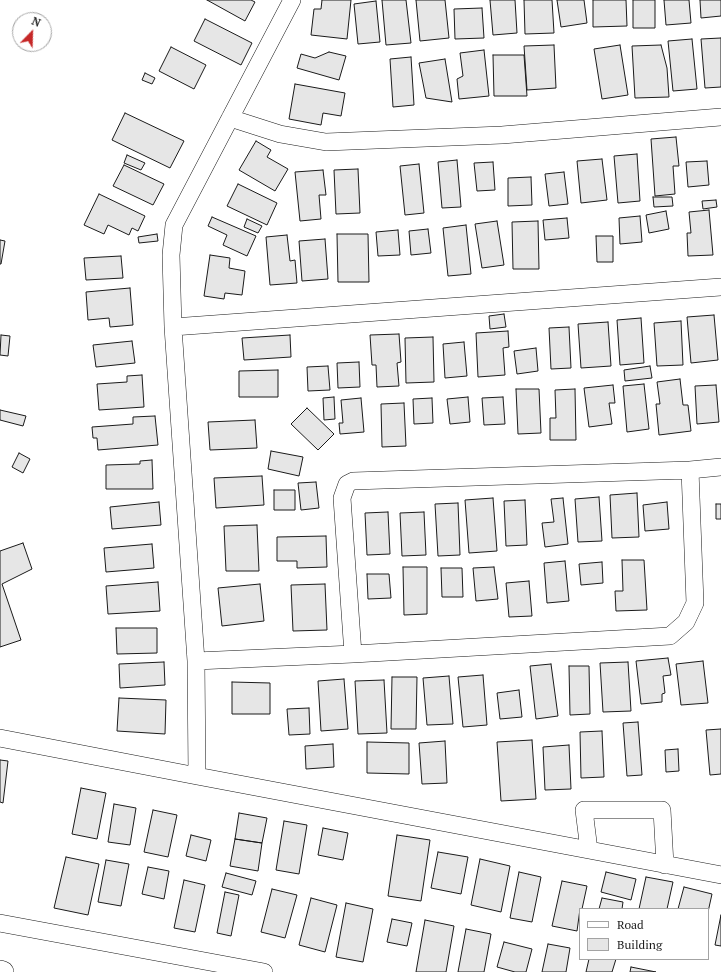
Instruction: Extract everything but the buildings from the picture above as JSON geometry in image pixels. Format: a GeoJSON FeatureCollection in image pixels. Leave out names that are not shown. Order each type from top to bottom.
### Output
{"type":"FeatureCollection","features":[{"type":"Feature","properties":{"kind":"street"},"geometry":{"type":"LineString","coordinates":[[197,776],[196,661],[173,327],[171,255],[174,225],[292,0]]}},
{"type":"Feature","properties":{"kind":"street"},"geometry":{"type":"LineString","coordinates":[[230,118],[280,134],[326,142],[502,136],[721,117]]}},
{"type":"Feature","properties":{"kind":"street"},"geometry":{"type":"LineString","coordinates":[[173,327],[721,286]]}},
{"type":"Feature","properties":{"kind":"street"},"geometry":{"type":"LineString","coordinates":[[353,654],[342,498],[347,484],[353,481],[690,470],[721,467]]}},
{"type":"Feature","properties":{"kind":"street"},"geometry":{"type":"LineString","coordinates":[[196,661],[353,654],[670,636],[686,622],[695,603],[690,470]]}},
{"type":"Feature","properties":{"kind":"street"},"geometry":{"type":"LineString","coordinates":[[0,738],[721,875]]}},
{"type":"Feature","properties":{"kind":"street"},"geometry":{"type":"LineString","coordinates":[[589,850],[584,810],[662,810],[666,864]]}},
{"type":"Feature","properties":{"kind":"street"},"geometry":{"type":"LineString","coordinates":[[0,923],[264,972]]}}]}
